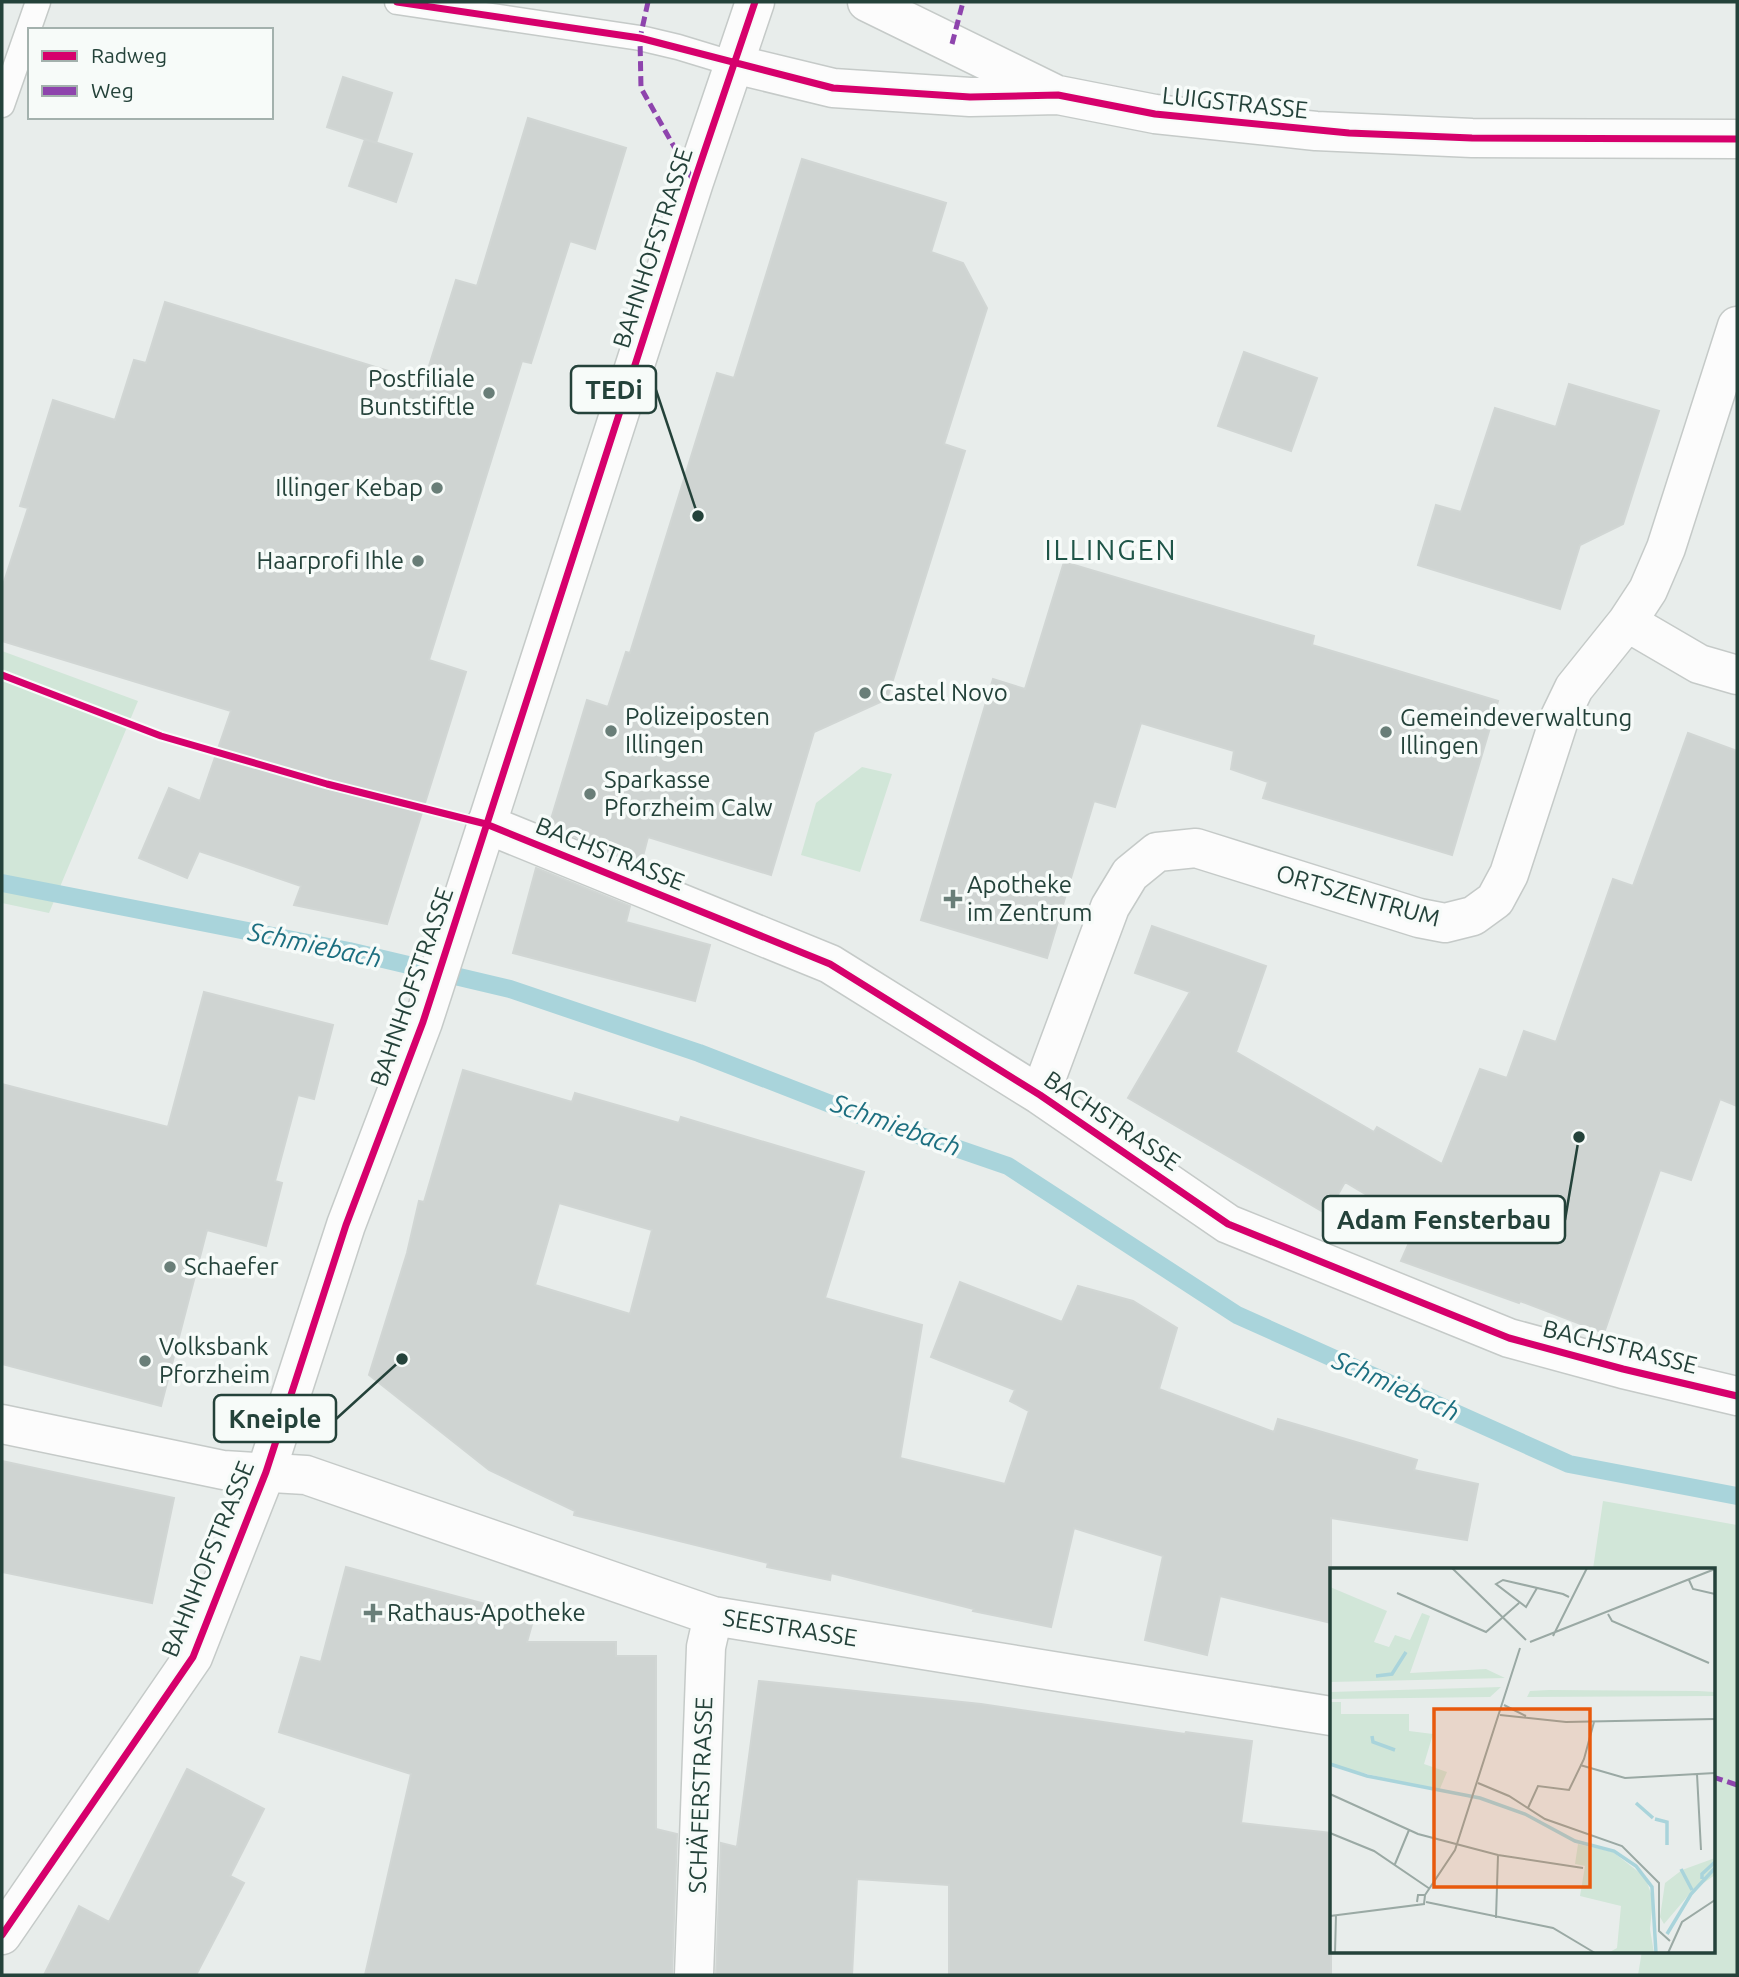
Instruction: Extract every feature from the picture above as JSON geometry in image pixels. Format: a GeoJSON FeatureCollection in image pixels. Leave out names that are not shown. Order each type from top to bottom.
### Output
{"type":"FeatureCollection","features":[{"type":"Feature","properties":{"kind":"street","name":"BAHNHOFSTRASSE"},"geometry":{"type":"LineString","coordinates":[[2,1935],[193,1657],[265,1472],[346,1225],[423,1022],[755,2]]}},
{"type":"Feature","properties":{"kind":"street","name":"LUIGSTRASSE"},"geometry":{"type":"LineString","coordinates":[[867,2],[1058,95]]}},
{"type":"Feature","properties":{"kind":"street","name":"LUIGSTRASSE"},"geometry":{"type":"LineString","coordinates":[[734,64],[833,88],[970,97],[1058,95],[1155,114],[1316,131],[1472,138],[1737,139]]}},
{"type":"Feature","properties":{"kind":"street","name":"ORTSZENTRUM"},"geometry":{"type":"LineString","coordinates":[[1041,1095],[1110,907],[1130,874],[1157,852],[1196,848],[1419,918],[1445,923],[1474,916],[1495,900],[1508,874],[1560,717],[1574,688],[1648,590],[1666,548],[1737,326]]}},
{"type":"Feature","properties":{"kind":"street"},"geometry":{"type":"LineString","coordinates":[[1626,622],[1699,664],[1737,675]]}},
{"type":"Feature","properties":{"kind":"street","name":"BACHSTRASSE"},"geometry":{"type":"LineString","coordinates":[[486,824],[830,964],[1041,1095],[1228,1224],[1508,1338],[1623,1369],[1737,1395]]}},
{"type":"Feature","properties":{"kind":"street","name":"SEESTRASSE"},"geometry":{"type":"LineString","coordinates":[[2,1424],[223,1470],[306,1475],[713,1616],[1330,1716]]}},
{"type":"Feature","properties":{"kind":"street","name":"SCHÄFERSTRASSE"},"geometry":{"type":"LineString","coordinates":[[694,1975],[706,1647],[713,1616]]}},
{"type":"Feature","properties":{"kind":"lane"},"geometry":{"type":"LineString","coordinates":[[29,28],[38,2]]}},
{"type":"Feature","properties":{"kind":"lane"},"geometry":{"type":"LineString","coordinates":[[397,2],[640,38],[734,64]]}},
{"type":"Feature","properties":{"kind":"lane"},"geometry":{"type":"LineString","coordinates":[[2,105],[28,31]]}},
{"type":"Feature","properties":{"kind":"green space"},"geometry":{"type":"Polygon","coordinates":[[[2,651],[138,701],[49,913],[2,903],[2,651]]]}},
{"type":"Feature","properties":{"kind":"green space"},"geometry":{"type":"Polygon","coordinates":[[[862,767],[892,774],[860,872],[801,855],[816,803],[862,767]]]}},
{"type":"Feature","properties":{"kind":"green space"},"geometry":{"type":"Polygon","coordinates":[[[1603,1501],[1737,1525],[1737,1975],[1638,1975],[1642,1952],[1714,1952],[1714,1568],[1593,1568],[1603,1501]]]}},
{"type":"Feature","properties":{"kind":"building"},"geometry":{"type":"Polygon","coordinates":[[[343,77],[392,93],[376,143],[327,127],[343,77]]]}},
{"type":"Feature","properties":{"kind":"building"},"geometry":{"type":"Polygon","coordinates":[[[528,118],[626,148],[595,249],[570,241],[531,363],[522,361],[429,660],[466,672],[387,924],[294,905],[301,886],[199,851],[187,878],[139,858],[169,788],[200,801],[231,711],[2,641],[2,588],[28,508],[20,506],[53,400],[115,420],[134,360],[146,363],[165,302],[424,382],[456,280],[477,286],[528,118]]]}},
{"type":"Feature","properties":{"kind":"building"},"geometry":{"type":"Polygon","coordinates":[[[365,139],[412,154],[396,202],[349,186],[365,139]]]}},
{"type":"Feature","properties":{"kind":"building"},"geometry":{"type":"Polygon","coordinates":[[[802,159],[946,203],[931,252],[963,263],[987,308],[944,444],[965,451],[887,699],[814,732],[771,875],[648,837],[641,864],[549,826],[587,700],[608,707],[626,652],[630,653],[717,373],[734,378],[802,159]]]}},
{"type":"Feature","properties":{"kind":"building"},"geometry":{"type":"Polygon","coordinates":[[[1244,352],[1317,378],[1291,451],[1218,426],[1244,352]]]}},
{"type":"Feature","properties":{"kind":"building"},"geometry":{"type":"Polygon","coordinates":[[[1569,384],[1659,411],[1623,524],[1580,545],[1560,609],[1418,565],[1436,505],[1461,512],[1495,408],[1556,427],[1569,384]]]}},
{"type":"Feature","properties":{"kind":"building"},"geometry":{"type":"Polygon","coordinates":[[[1064,562],[1314,636],[1312,645],[1498,701],[1452,855],[1263,798],[1268,782],[1231,769],[1234,751],[1141,723],[1115,807],[1094,801],[1047,958],[921,920],[993,679],[1025,689],[1064,562]]]}},
{"type":"Feature","properties":{"kind":"building"},"geometry":{"type":"Polygon","coordinates":[[[1688,733],[1737,751],[1737,1106],[1720,1099],[1691,1180],[1660,1170],[1604,1333],[1401,1261],[1417,1225],[1345,1182],[1327,1214],[1128,1098],[1190,992],[1135,973],[1152,926],[1266,966],[1236,1052],[1374,1132],[1377,1127],[1442,1164],[1480,1069],[1507,1078],[1524,1031],[1556,1042],[1613,879],[1633,886],[1688,733]]]}},
{"type":"Feature","properties":{"kind":"building"},"geometry":{"type":"Polygon","coordinates":[[[536,868],[630,906],[626,922],[710,945],[695,1001],[513,953],[536,868]]]}},
{"type":"Feature","properties":{"kind":"building"},"geometry":{"type":"Polygon","coordinates":[[[204,992],[333,1025],[314,1099],[298,1095],[275,1181],[282,1183],[266,1246],[207,1230],[161,1406],[2,1364],[2,1084],[168,1127],[204,992]]]}},
{"type":"Feature","properties":{"kind":"building"},"geometry":{"type":"Polygon","coordinates":[[[463,1070],[572,1102],[575,1093],[679,1123],[681,1117],[864,1172],[825,1298],[922,1325],[900,1458],[1005,1484],[1029,1411],[1010,1401],[1015,1390],[931,1357],[960,1282],[1062,1322],[1078,1286],[1133,1301],[1177,1328],[1159,1389],[1274,1432],[1278,1419],[1417,1460],[1414,1470],[1478,1484],[1467,1540],[1331,1518],[1330,1623],[1220,1596],[1207,1655],[1145,1640],[1163,1556],[1074,1528],[1051,1627],[973,1611],[974,1609],[831,1573],[830,1580],[767,1567],[768,1563],[574,1515],[575,1511],[489,1470],[369,1375],[407,1253],[419,1201],[424,1202],[463,1070]],[[559,1203],[535,1285],[630,1314],[652,1230],[559,1203]]]}},
{"type":"Feature","properties":{"kind":"building"},"geometry":{"type":"Polygon","coordinates":[[[2,1461],[174,1498],[152,1603],[2,1572],[2,1461]]]}},
{"type":"Feature","properties":{"kind":"building"},"geometry":{"type":"Polygon","coordinates":[[[346,1567],[534,1617],[527,1642],[616,1642],[616,1656],[656,1656],[656,1829],[677,1834],[672,1975],[365,1975],[411,1774],[279,1732],[301,1657],[321,1662],[346,1567]]]}},
{"type":"Feature","properties":{"kind":"building"},"geometry":{"type":"Polygon","coordinates":[[[759,1681],[981,1704],[1185,1734],[1252,1741],[1241,1823],[1330,1833],[1331,1975],[949,1975],[949,1885],[857,1879],[852,1975],[716,1975],[721,1843],[737,1847],[759,1681]]]}},
{"type":"Feature","properties":{"kind":"building"},"geometry":{"type":"Polygon","coordinates":[[[187,1769],[264,1809],[230,1876],[244,1883],[196,1975],[44,1975],[79,1906],[109,1922],[187,1769]]]}},
{"type":"Feature","properties":{"kind":"waterway","name":"Schmiebach"},"geometry":{"type":"LineString","coordinates":[[2,883],[349,951],[510,989],[699,1053],[851,1112],[1008,1166],[1237,1315],[1569,1464],[1737,1496]]}},
{"type":"Feature","properties":{"kind":"marked path"},"geometry":{"type":"LineString","coordinates":[[648,2],[640,38],[641,88],[694,182]]}},
{"type":"Feature","properties":{"kind":"marked path"},"geometry":{"type":"LineString","coordinates":[[952,44],[963,2]]}},
{"type":"Feature","properties":{"kind":"marked path"},"geometry":{"type":"LineString","coordinates":[[1714,1777],[1737,1785]]}},
{"type":"Feature","properties":{"kind":"cycle path"},"geometry":{"type":"LineString","coordinates":[[397,2],[640,38],[833,88],[970,97],[1058,95],[1155,114],[1349,133],[1472,138],[1737,139]]}},
{"type":"Feature","properties":{"kind":"cycle path"},"geometry":{"type":"LineString","coordinates":[[2,1935],[193,1657],[266,1472],[346,1225],[423,1022],[694,182],[755,2]]}},
{"type":"Feature","properties":{"kind":"cycle path"},"geometry":{"type":"LineString","coordinates":[[2,675],[161,736],[327,784],[486,824],[830,964],[1040,1095],[1228,1224],[1509,1338],[1737,1396]]}},
{"type":"Feature","properties":{"kind":"place","name":"Postfiliale Buntstiftle"},"geometry":{"type":"Point","coordinates":[489,393]}},
{"type":"Feature","properties":{"kind":"place","name":"Illinger Kebap"},"geometry":{"type":"Point","coordinates":[437,488]}},
{"type":"Feature","properties":{"kind":"place","name":"TEDi"},"geometry":{"type":"Point","coordinates":[698,516]}},
{"type":"Feature","properties":{"kind":"place","name":"Haarprofi Ihle"},"geometry":{"type":"Point","coordinates":[418,561]}},
{"type":"Feature","properties":{"kind":"place","name":"Castel Novo"},"geometry":{"type":"Point","coordinates":[865,693]}},
{"type":"Feature","properties":{"kind":"place","name":"Polizeiposten Illingen"},"geometry":{"type":"Point","coordinates":[611,731]}},
{"type":"Feature","properties":{"kind":"place","name":"Gemeindeverwaltung Illingen"},"geometry":{"type":"Point","coordinates":[1386,732]}},
{"type":"Feature","properties":{"kind":"place","name":"Sparkasse Pforzheim Calw"},"geometry":{"type":"Point","coordinates":[590,794]}},
{"type":"Feature","properties":{"kind":"place","name":"Apotheke im Zentrum"},"geometry":{"type":"Point","coordinates":[953,899]}},
{"type":"Feature","properties":{"kind":"place","name":"Adam Fensterbau"},"geometry":{"type":"Point","coordinates":[1579,1137]}},
{"type":"Feature","properties":{"kind":"place","name":"Schaefer"},"geometry":{"type":"Point","coordinates":[170,1267]}},
{"type":"Feature","properties":{"kind":"place","name":"Kneiple"},"geometry":{"type":"Point","coordinates":[402,1359]}},
{"type":"Feature","properties":{"kind":"place","name":"Volksbank Pforzheim"},"geometry":{"type":"Point","coordinates":[145,1361]}},
{"type":"Feature","properties":{"kind":"place","name":"Rathaus-Apotheke"},"geometry":{"type":"Point","coordinates":[373,1613]}},
{"type":"Feature","properties":{"kind":"district","name":"ILLINGEN"},"geometry":{"type":"Point","coordinates":[1111,550]}}]}
